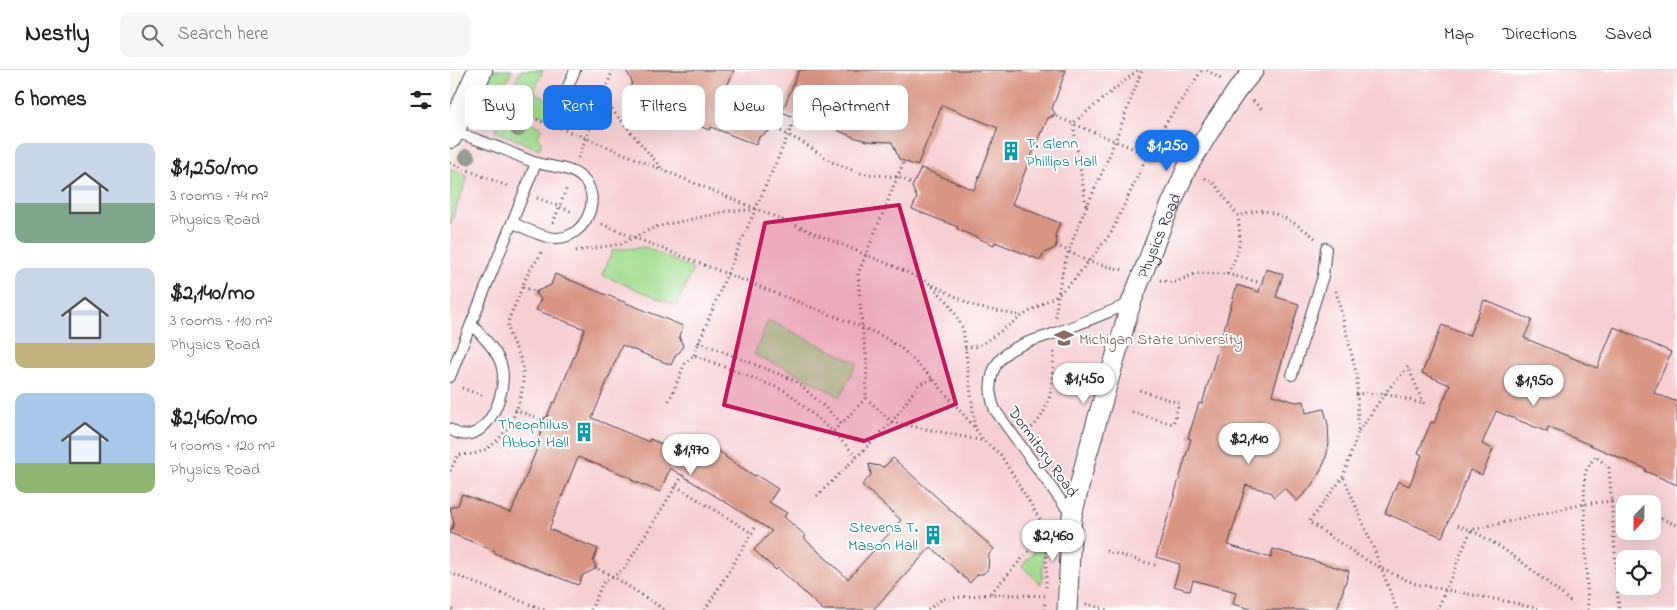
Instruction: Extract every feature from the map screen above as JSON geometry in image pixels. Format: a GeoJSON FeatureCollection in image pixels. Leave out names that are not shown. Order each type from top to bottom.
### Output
{"type":"FeatureCollection","features":[{"type":"Feature","properties":{"kind":"street"},"geometry":{"type":"LineString","coordinates":[[472,85],[480,70]]}},
{"type":"Feature","properties":{"kind":"street","name":"Physics Road"},"geometry":{"type":"LineString","coordinates":[[1067,605],[1072,516],[1087,455],[1131,303],[1187,168],[1238,89],[1254,70]]}},
{"type":"Feature","properties":{"kind":"street"},"geometry":{"type":"LineString","coordinates":[[451,132],[465,101]]}},
{"type":"Feature","properties":{"kind":"lane"},"geometry":{"type":"LineString","coordinates":[[569,85],[575,70]]}},
{"type":"Feature","properties":{"kind":"lane"},"geometry":{"type":"LineString","coordinates":[[451,132],[536,163],[572,172],[586,181],[590,188],[591,208],[582,226],[575,232],[557,238],[548,237],[512,223]]}},
{"type":"Feature","properties":{"kind":"lane"},"geometry":{"type":"LineString","coordinates":[[450,377],[536,163]]}},
{"type":"Feature","properties":{"kind":"lane"},"geometry":{"type":"LineString","coordinates":[[1292,375],[1323,276],[1326,248]]}},
{"type":"Feature","properties":{"kind":"lane"},"geometry":{"type":"LineString","coordinates":[[1055,334],[1131,303]]}},
{"type":"Feature","properties":{"kind":"lane"},"geometry":{"type":"LineString","coordinates":[[450,430],[460,435],[466,435],[479,429],[492,416],[503,391],[502,367],[499,358],[471,324]]}},
{"type":"Feature","properties":{"kind":"lane","name":"Dormitory Road"},"geometry":{"type":"LineString","coordinates":[[1055,334],[1018,346],[1007,352],[998,361],[989,387],[995,410],[1072,516]]}},
{"type":"Feature","properties":{"kind":"path"},"geometry":{"type":"LineString","coordinates":[[607,85],[613,70]]}},
{"type":"Feature","properties":{"kind":"path"},"geometry":{"type":"LineString","coordinates":[[1087,207],[1073,123],[1138,70]]}},
{"type":"Feature","properties":{"kind":"path"},"geometry":{"type":"LineString","coordinates":[[1000,454],[1036,425],[1045,411],[1053,385],[1057,295],[1068,250],[1116,140],[1142,70]]}},
{"type":"Feature","properties":{"kind":"path"},"geometry":{"type":"LineString","coordinates":[[965,348],[981,345],[1022,316],[1057,295],[1073,281],[1111,233],[1154,141],[1202,70]]}},
{"type":"Feature","properties":{"kind":"path"},"geometry":{"type":"LineString","coordinates":[[612,110],[663,170]]}},
{"type":"Feature","properties":{"kind":"path"},"geometry":{"type":"LineString","coordinates":[[533,118],[586,138],[898,268],[976,307],[1022,316]]}},
{"type":"Feature","properties":{"kind":"path"},"geometry":{"type":"LineString","coordinates":[[669,401],[685,363],[694,355],[700,342],[727,274],[793,125]]}},
{"type":"Feature","properties":{"kind":"path"},"geometry":{"type":"LineString","coordinates":[[450,471],[458,455],[477,453],[490,445],[502,434],[517,410],[522,394],[522,365],[518,351],[511,339],[508,323],[531,269],[548,237],[589,130]]}},
{"type":"Feature","properties":{"kind":"path"},"geometry":{"type":"LineString","coordinates":[[777,130],[802,142],[832,162],[859,173],[898,176],[913,184]]}},
{"type":"Feature","properties":{"kind":"path"},"geometry":{"type":"LineString","coordinates":[[833,432],[866,398],[868,362],[862,327],[858,274],[904,161]]}},
{"type":"Feature","properties":{"kind":"path"},"geometry":{"type":"LineString","coordinates":[[450,163],[880,334],[901,348],[933,379],[976,428],[984,441],[1000,454],[1047,531],[1044,610]]}},
{"type":"Feature","properties":{"kind":"path"},"geometry":{"type":"LineString","coordinates":[[576,251],[621,244],[655,227],[730,211],[756,210]]}},
{"type":"Feature","properties":{"kind":"path"},"geometry":{"type":"LineString","coordinates":[[1227,274],[1237,259],[1240,238],[1238,216]]}},
{"type":"Feature","properties":{"kind":"path"},"geometry":{"type":"LineString","coordinates":[[1056,245],[1089,262],[1173,283],[1197,273],[1227,274],[1258,282]]}},
{"type":"Feature","properties":{"kind":"path"},"geometry":{"type":"LineString","coordinates":[[539,257],[548,255]]}},
{"type":"Feature","properties":{"kind":"path"},"geometry":{"type":"LineString","coordinates":[[930,284],[950,304],[963,330],[976,428]]}},
{"type":"Feature","properties":{"kind":"path"},"geometry":{"type":"LineString","coordinates":[[523,287],[540,293]]}},
{"type":"Feature","properties":{"kind":"path"},"geometry":{"type":"LineString","coordinates":[[700,342],[796,381],[842,423]]}},
{"type":"Feature","properties":{"kind":"path"},"geometry":{"type":"LineString","coordinates":[[694,355],[786,391],[857,456]]}},
{"type":"Feature","properties":{"kind":"path"},"geometry":{"type":"LineString","coordinates":[[1356,394],[1385,393],[1424,404],[1408,367],[1385,393],[1358,434]]}},
{"type":"Feature","properties":{"kind":"path"},"geometry":{"type":"LineString","coordinates":[[817,496],[892,422],[919,384],[933,379]]}},
{"type":"Feature","properties":{"kind":"path"},"geometry":{"type":"LineString","coordinates":[[1132,412],[1173,424],[1179,403],[1139,390]]}},
{"type":"Feature","properties":{"kind":"path"},"geometry":{"type":"LineString","coordinates":[[866,398],[892,422],[984,441]]}},
{"type":"Feature","properties":{"kind":"path"},"geometry":{"type":"LineString","coordinates":[[517,410],[544,420]]}},
{"type":"Feature","properties":{"kind":"path"},"geometry":{"type":"LineString","coordinates":[[1588,610],[1584,504],[1585,472],[1594,456],[1609,467],[1619,610]]}},
{"type":"Feature","properties":{"kind":"path"},"geometry":{"type":"LineString","coordinates":[[591,610],[602,584],[624,569],[683,475]]}},
{"type":"Feature","properties":{"kind":"path"},"geometry":{"type":"LineString","coordinates":[[1343,477],[1397,610]]}},
{"type":"Feature","properties":{"kind":"path"},"geometry":{"type":"LineString","coordinates":[[676,486],[752,533]]}},
{"type":"Feature","properties":{"kind":"path"},"geometry":{"type":"LineString","coordinates":[[1471,530],[1584,504],[1611,501],[1616,502]]}},
{"type":"Feature","properties":{"kind":"path"},"geometry":{"type":"LineString","coordinates":[[1661,519],[1677,525]]}},
{"type":"Feature","properties":{"kind":"path"},"geometry":{"type":"LineString","coordinates":[[705,610],[757,525]]}},
{"type":"Feature","properties":{"kind":"path"},"geometry":{"type":"LineString","coordinates":[[1458,525],[1471,530],[1528,567],[1572,602]]}},
{"type":"Feature","properties":{"kind":"path"},"geometry":{"type":"LineString","coordinates":[[1437,610],[1471,530]]}},
{"type":"Feature","properties":{"kind":"path"},"geometry":{"type":"LineString","coordinates":[[990,594],[1047,531]]}},
{"type":"Feature","properties":{"kind":"path"},"geometry":{"type":"LineString","coordinates":[[1106,550],[1155,565]]}},
{"type":"Feature","properties":{"kind":"path"},"geometry":{"type":"LineString","coordinates":[[594,567],[614,577],[665,610]]}},
{"type":"Feature","properties":{"kind":"path"},"geometry":{"type":"LineString","coordinates":[[450,573],[544,610]]}},
{"type":"Feature","properties":{"kind":"path"},"geometry":{"type":"LineString","coordinates":[[928,610],[942,599],[990,594],[1046,596],[1067,605],[1108,610]]}},
{"type":"Feature","properties":{"kind":"path"},"geometry":{"type":"LineString","coordinates":[[1515,603],[1538,609]]}},
{"type":"Feature","properties":{"kind":"path"},"geometry":{"type":"LineString","coordinates":[[450,604],[452,610]]}},
{"type":"Feature","properties":{"kind":"highlighted area"},"geometry":{"type":"Polygon","coordinates":[[[899,205],[956,404],[864,441],[724,405],[765,223],[899,205]]]}},
{"type":"Feature","properties":{"kind":"shaded area","name":"Michigan State University"},"geometry":{"type":"Polygon","coordinates":[[[494,70],[1677,70],[1677,610],[450,610],[450,172],[467,130],[533,130],[533,85],[487,85],[494,70]]]}},
{"type":"Feature","properties":{"kind":"green space"},"geometry":{"type":"Polygon","coordinates":[[[493,70],[512,70],[505,85],[485,85],[493,70]]]}},
{"type":"Feature","properties":{"kind":"green space"},"geometry":{"type":"Polygon","coordinates":[[[521,70],[543,70],[534,92],[543,96],[543,117],[533,113],[533,85],[514,85],[521,70]]]}},
{"type":"Feature","properties":{"kind":"green space"},"geometry":{"type":"Polygon","coordinates":[[[533,124],[542,128],[538,137],[542,141],[539,149],[495,131],[533,130],[533,124]]]}},
{"type":"Feature","properties":{"kind":"green space"},"geometry":{"type":"Polygon","coordinates":[[[450,168],[465,174],[467,178],[450,225],[450,168]]]}},
{"type":"Feature","properties":{"kind":"green space"},"geometry":{"type":"Polygon","coordinates":[[[645,247],[693,269],[677,306],[602,275],[613,250],[645,247]]]}},
{"type":"Feature","properties":{"kind":"green space"},"geometry":{"type":"Polygon","coordinates":[[[768,320],[857,363],[840,397],[799,374],[754,355],[768,320]]]}},
{"type":"Feature","properties":{"kind":"green space"},"geometry":{"type":"Polygon","coordinates":[[[1042,543],[1044,544],[1042,582],[1040,584],[1022,566],[1042,543]]]}},
{"type":"Feature","properties":{"kind":"building"},"geometry":{"type":"Polygon","coordinates":[[[626,70],[734,70],[728,85],[715,85],[715,129],[711,127],[709,130],[705,128],[705,85],[631,85],[632,82],[626,70]]]}},
{"type":"Feature","properties":{"kind":"building","name":"T. Glenn Phillips Hall"},"geometry":{"type":"Polygon","coordinates":[[[799,70],[1066,70],[1052,109],[1056,115],[1048,118],[1041,132],[1012,204],[1060,223],[1055,235],[1057,241],[1055,248],[1043,254],[1040,260],[995,242],[994,245],[957,229],[958,227],[912,209],[917,198],[912,187],[921,168],[974,190],[998,128],[942,105],[917,166],[899,159],[892,142],[867,141],[837,130],[908,130],[908,85],[793,85],[793,117],[783,112],[783,110],[799,70]]]}},
{"type":"Feature","properties":{"kind":"building"},"geometry":{"type":"Polygon","coordinates":[[[718,130],[771,130],[759,137],[756,145],[718,130]]]}},
{"type":"Feature","properties":{"kind":"building"},"geometry":{"type":"Polygon","coordinates":[[[1266,269],[1283,274],[1276,297],[1299,304],[1272,395],[1296,402],[1304,401],[1306,413],[1324,409],[1328,425],[1329,444],[1325,461],[1318,476],[1297,501],[1284,488],[1274,497],[1270,492],[1246,485],[1228,545],[1271,558],[1273,549],[1349,571],[1337,610],[1255,610],[1233,604],[1236,592],[1193,580],[1190,591],[1174,586],[1180,564],[1156,557],[1191,439],[1188,438],[1199,403],[1202,404],[1237,285],[1259,292],[1266,269]]]}},
{"type":"Feature","properties":{"kind":"building"},"geometry":{"type":"Polygon","coordinates":[[[555,274],[683,326],[679,336],[683,346],[680,352],[676,354],[671,365],[622,345],[592,418],[649,442],[650,439],[677,451],[679,446],[697,457],[706,443],[725,457],[778,489],[769,502],[787,513],[784,517],[806,536],[804,538],[848,579],[901,520],[862,485],[871,475],[869,464],[884,467],[893,458],[994,549],[989,554],[988,569],[983,574],[978,574],[970,583],[931,547],[873,610],[823,610],[778,568],[776,570],[754,550],[772,531],[670,468],[660,492],[631,480],[632,478],[578,457],[549,529],[598,549],[593,561],[597,568],[583,575],[578,585],[494,553],[495,551],[450,533],[454,523],[450,508],[458,505],[462,494],[511,513],[540,441],[538,440],[544,425],[542,419],[547,417],[553,402],[555,403],[585,329],[536,310],[541,299],[535,292],[551,285],[555,274]]]}},
{"type":"Feature","properties":{"kind":"building"},"geometry":{"type":"Polygon","coordinates":[[[1484,300],[1532,320],[1524,338],[1597,368],[1614,327],[1671,352],[1654,393],[1677,402],[1677,485],[1645,471],[1646,469],[1548,427],[1547,432],[1496,411],[1482,444],[1493,449],[1482,475],[1470,470],[1442,537],[1385,513],[1398,481],[1409,486],[1422,455],[1418,453],[1431,422],[1434,423],[1450,385],[1422,373],[1442,325],[1469,336],[1484,300]]]}},
{"type":"Feature","properties":{"kind":"place","name":"T. Glenn Phillips Hall"},"geometry":{"type":"Point","coordinates":[1011,151]}},
{"type":"Feature","properties":{"kind":"place","name":"Michigan State University"},"geometry":{"type":"Point","coordinates":[1064,338]}},
{"type":"Feature","properties":{"kind":"place","name":"Theophilus Abbot Hall"},"geometry":{"type":"Point","coordinates":[584,432]}},
{"type":"Feature","properties":{"kind":"place","name":"Stevens T. Mason Hall"},"geometry":{"type":"Point","coordinates":[933,535]}}]}
